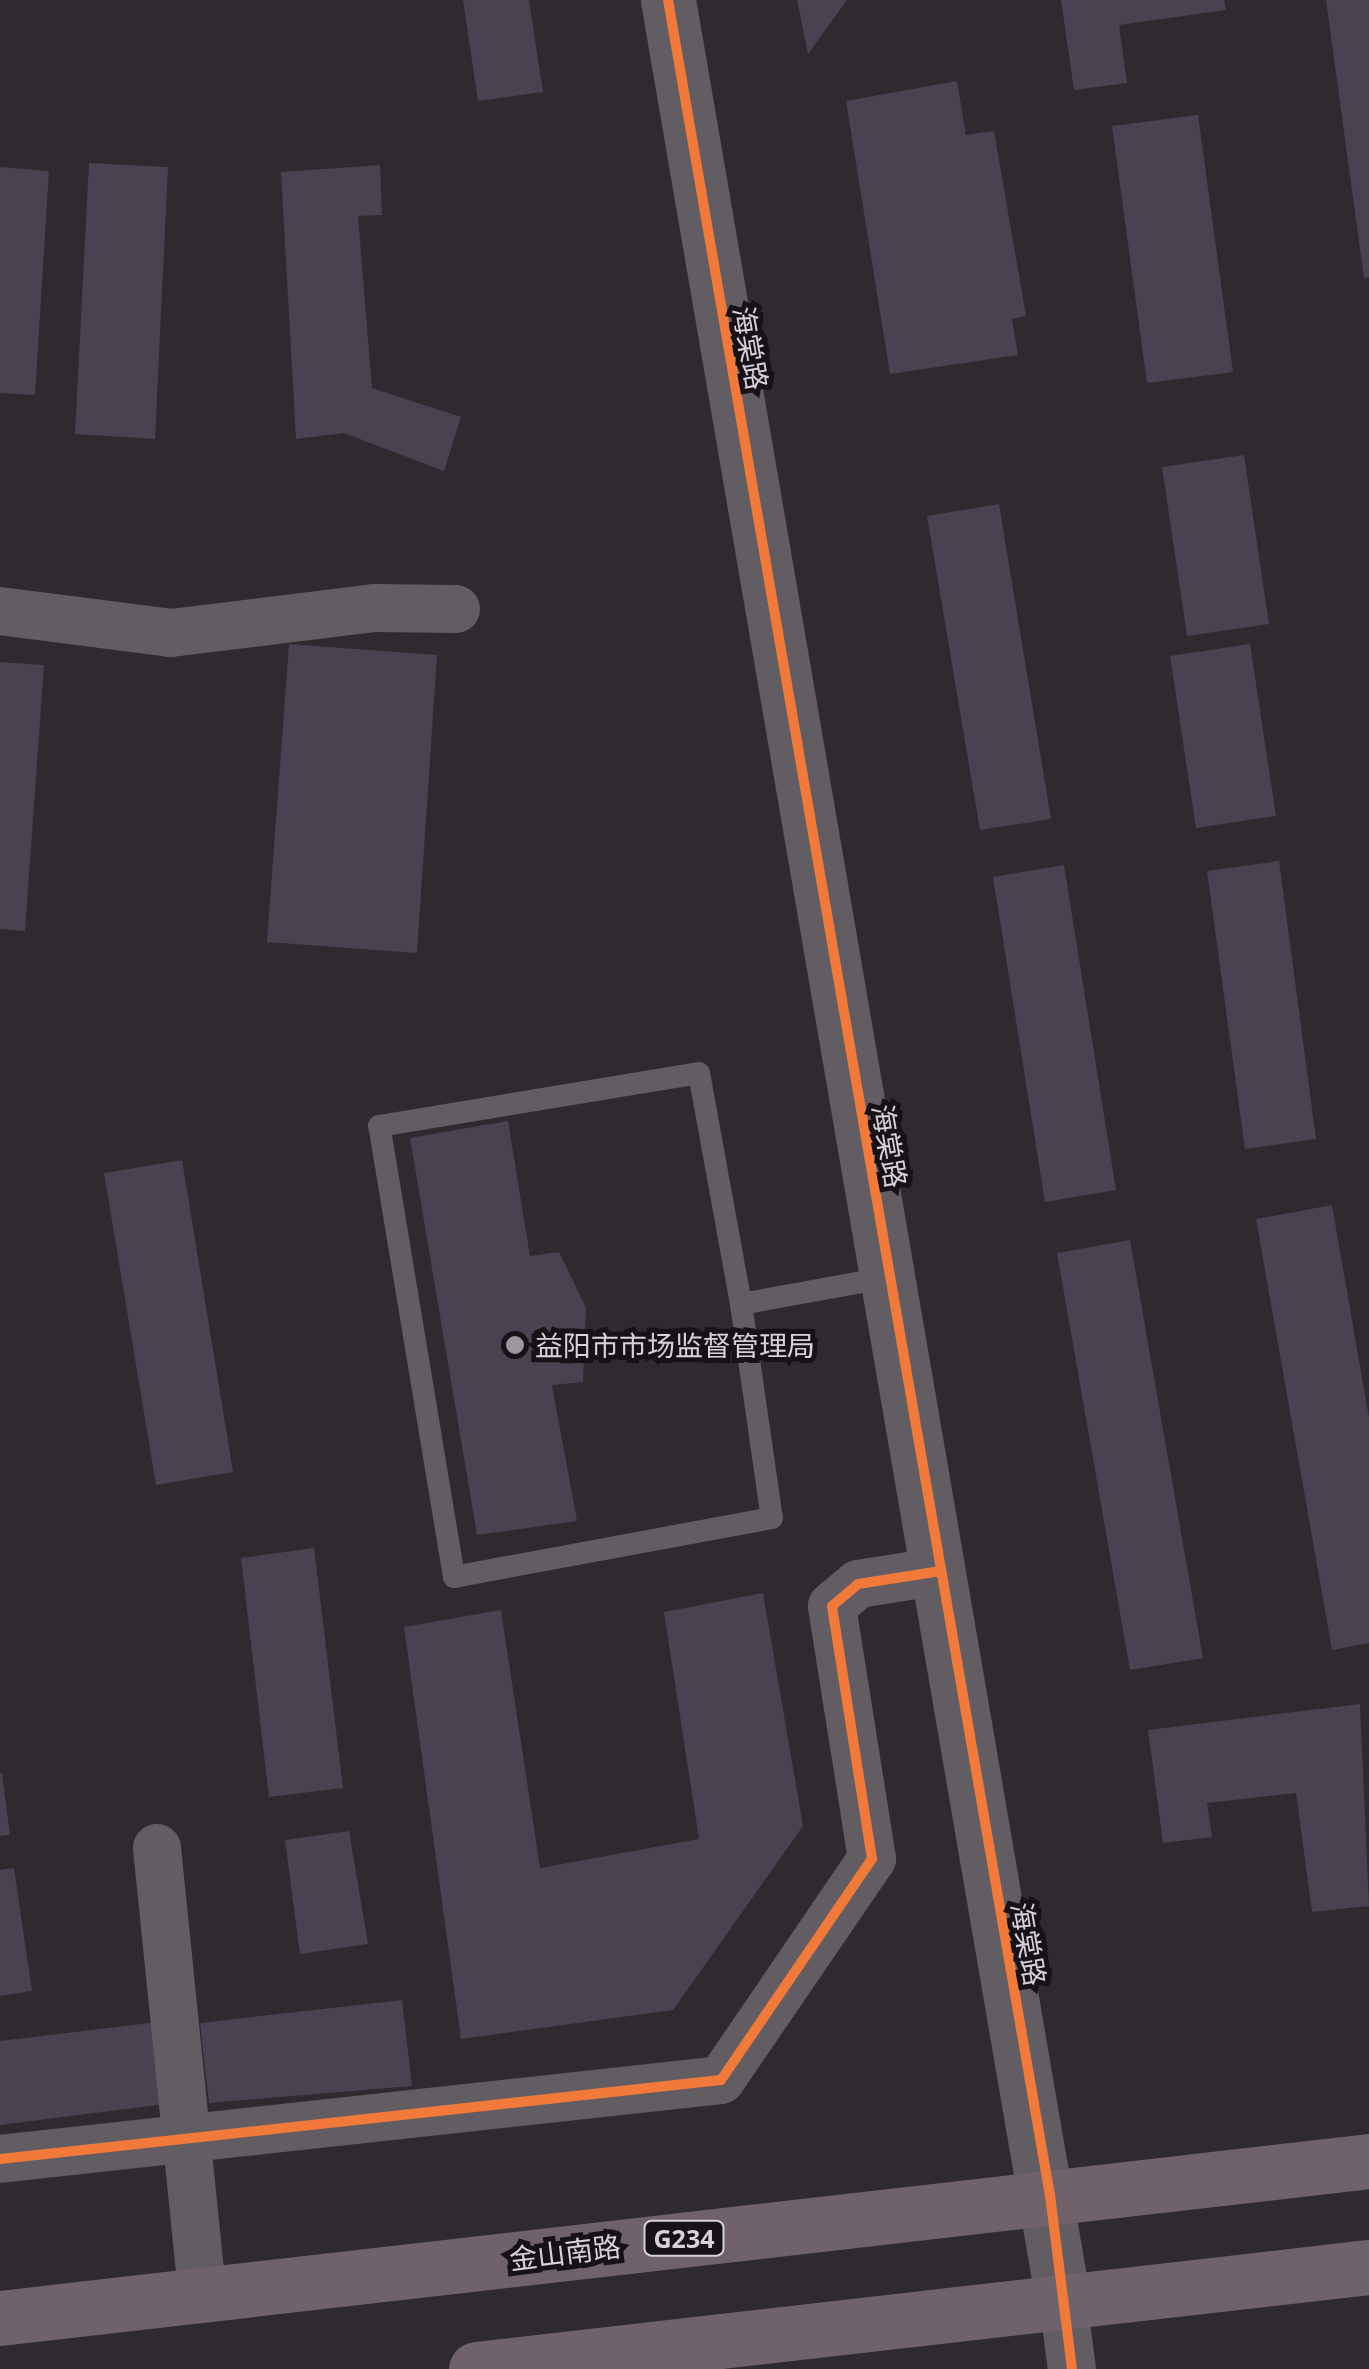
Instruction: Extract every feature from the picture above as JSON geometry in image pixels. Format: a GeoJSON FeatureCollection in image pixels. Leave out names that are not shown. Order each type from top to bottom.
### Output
{"type":"FeatureCollection","features":[{"type":"Feature","properties":{"kind":"highway","name":"金山南路"},"geometry":{"type":"LineString","coordinates":[[0,2318],[1369,2161]]}},
{"type":"Feature","properties":{"kind":"highway"},"geometry":{"type":"LineString","coordinates":[[476,2369],[1369,2268]]}},
{"type":"Feature","properties":{"kind":"street","name":"海棠路"},"geometry":{"type":"LineString","coordinates":[[668,0],[1050,2195],[1064,2300]]}},
{"type":"Feature","properties":{"kind":"street"},"geometry":{"type":"LineString","coordinates":[[0,612],[170,633],[374,608],[456,610]]}},
{"type":"Feature","properties":{"kind":"street"},"geometry":{"type":"LineString","coordinates":[[0,2159],[186,2135],[720,2080],[872,1860],[832,1606],[858,1584],[941,1572]]}},
{"type":"Feature","properties":{"kind":"street"},"geometry":{"type":"LineString","coordinates":[[157,1848],[202,2294]]}},
{"type":"Feature","properties":{"kind":"street"},"geometry":{"type":"LineString","coordinates":[[1064,2300],[1072,2369]]}},
{"type":"Feature","properties":{"kind":"lane"},"geometry":{"type":"LineString","coordinates":[[699,1073],[741,1304],[772,1518],[454,1578],[379,1126],[699,1073]]}},
{"type":"Feature","properties":{"kind":"lane"},"geometry":{"type":"LineString","coordinates":[[741,1304],[890,1277]]}},
{"type":"Feature","properties":{"kind":"building"},"geometry":{"type":"Polygon","coordinates":[[[463,0],[529,0],[543,92],[478,101],[463,0]]]}},
{"type":"Feature","properties":{"kind":"building"},"geometry":{"type":"Polygon","coordinates":[[[797,0],[847,0],[808,54],[797,0]]]}},
{"type":"Feature","properties":{"kind":"building"},"geometry":{"type":"Polygon","coordinates":[[[1061,0],[1224,0],[1226,10],[1119,25],[1127,83],[1074,90],[1061,0]]]}},
{"type":"Feature","properties":{"kind":"building"},"geometry":{"type":"Polygon","coordinates":[[[1326,0],[1369,0],[1369,277],[1364,278],[1326,0]]]}},
{"type":"Feature","properties":{"kind":"building"},"geometry":{"type":"Polygon","coordinates":[[[957,81],[966,135],[994,131],[1026,316],[1012,319],[1018,355],[890,374],[846,101],[957,81]]]}},
{"type":"Feature","properties":{"kind":"building"},"geometry":{"type":"Polygon","coordinates":[[[1198,115],[1233,372],[1147,383],[1112,126],[1198,115]]]}},
{"type":"Feature","properties":{"kind":"building"},"geometry":{"type":"Polygon","coordinates":[[[89,163],[168,167],[155,439],[75,434],[89,163]]]}},
{"type":"Feature","properties":{"kind":"building"},"geometry":{"type":"Polygon","coordinates":[[[380,165],[382,215],[358,216],[372,388],[461,417],[444,471],[344,433],[296,439],[281,172],[380,165]]]}},
{"type":"Feature","properties":{"kind":"building"},"geometry":{"type":"Polygon","coordinates":[[[0,167],[49,171],[35,395],[0,393],[0,167]]]}},
{"type":"Feature","properties":{"kind":"building"},"geometry":{"type":"Polygon","coordinates":[[[1244,455],[1269,624],[1187,636],[1162,467],[1244,455]]]}},
{"type":"Feature","properties":{"kind":"building"},"geometry":{"type":"Polygon","coordinates":[[[999,504],[1051,819],[980,830],[927,516],[999,504]]]}},
{"type":"Feature","properties":{"kind":"building"},"geometry":{"type":"Polygon","coordinates":[[[289,644],[437,655],[417,953],[267,942],[289,644]]]}},
{"type":"Feature","properties":{"kind":"building"},"geometry":{"type":"Polygon","coordinates":[[[1250,644],[1276,816],[1196,828],[1170,656],[1250,644]]]}},
{"type":"Feature","properties":{"kind":"building"},"geometry":{"type":"Polygon","coordinates":[[[0,662],[44,665],[25,931],[0,929],[0,662]]]}},
{"type":"Feature","properties":{"kind":"building"},"geometry":{"type":"Polygon","coordinates":[[[1279,861],[1316,1139],[1245,1149],[1207,871],[1279,861]]]}},
{"type":"Feature","properties":{"kind":"building"},"geometry":{"type":"Polygon","coordinates":[[[1064,865],[1116,1190],[1045,1202],[993,877],[1064,865]]]}},
{"type":"Feature","properties":{"kind":"building","name":"益阳市市场监督管理局"},"geometry":{"type":"Polygon","coordinates":[[[508,1121],[530,1256],[559,1252],[586,1308],[583,1382],[552,1385],[577,1521],[477,1535],[410,1138],[508,1121]]]}},
{"type":"Feature","properties":{"kind":"building"},"geometry":{"type":"Polygon","coordinates":[[[182,1160],[233,1472],[156,1485],[104,1173],[182,1160]]]}},
{"type":"Feature","properties":{"kind":"building"},"geometry":{"type":"Polygon","coordinates":[[[1332,1205],[1369,1418],[1369,1643],[1332,1650],[1256,1219],[1332,1205]]]}},
{"type":"Feature","properties":{"kind":"building"},"geometry":{"type":"Polygon","coordinates":[[[1130,1240],[1203,1658],[1130,1670],[1057,1253],[1130,1240]]]}},
{"type":"Feature","properties":{"kind":"building"},"geometry":{"type":"Polygon","coordinates":[[[314,1548],[343,1788],[269,1797],[241,1558],[314,1548]]]}},
{"type":"Feature","properties":{"kind":"building"},"geometry":{"type":"Polygon","coordinates":[[[763,1593],[803,1826],[673,2010],[461,2039],[404,1627],[501,1610],[540,1868],[699,1839],[664,1612],[763,1593]]]}},
{"type":"Feature","properties":{"kind":"building"},"geometry":{"type":"Polygon","coordinates":[[[1360,1704],[1369,1906],[1312,1912],[1296,1793],[1207,1803],[1212,1837],[1163,1843],[1148,1730],[1360,1704]]]}},
{"type":"Feature","properties":{"kind":"building"},"geometry":{"type":"Polygon","coordinates":[[[0,1773],[10,1835],[0,1836],[0,1773]]]}},
{"type":"Feature","properties":{"kind":"building"},"geometry":{"type":"Polygon","coordinates":[[[349,1831],[368,1944],[300,1954],[285,1840],[349,1831]]]}},
{"type":"Feature","properties":{"kind":"building"},"geometry":{"type":"Polygon","coordinates":[[[14,1868],[32,1991],[0,1996],[0,1870],[14,1868]]]}},
{"type":"Feature","properties":{"kind":"building"},"geometry":{"type":"Polygon","coordinates":[[[402,2000],[412,2086],[209,2103],[200,2023],[402,2000]]]}},
{"type":"Feature","properties":{"kind":"building"},"geometry":{"type":"Polygon","coordinates":[[[158,2022],[166,2104],[0,2125],[0,2041],[158,2022]]]}},
{"type":"Feature","properties":{"kind":"cycle path"},"geometry":{"type":"LineString","coordinates":[[668,0],[1050,2195],[1072,2369]]}},
{"type":"Feature","properties":{"kind":"cycle path"},"geometry":{"type":"LineString","coordinates":[[0,2159],[721,2080],[872,1859],[832,1606],[858,1584],[941,1571]]}},
{"type":"Feature","properties":{"kind":"place","name":"益阳市市场监督管理局"},"geometry":{"type":"Point","coordinates":[515,1345]}}]}
